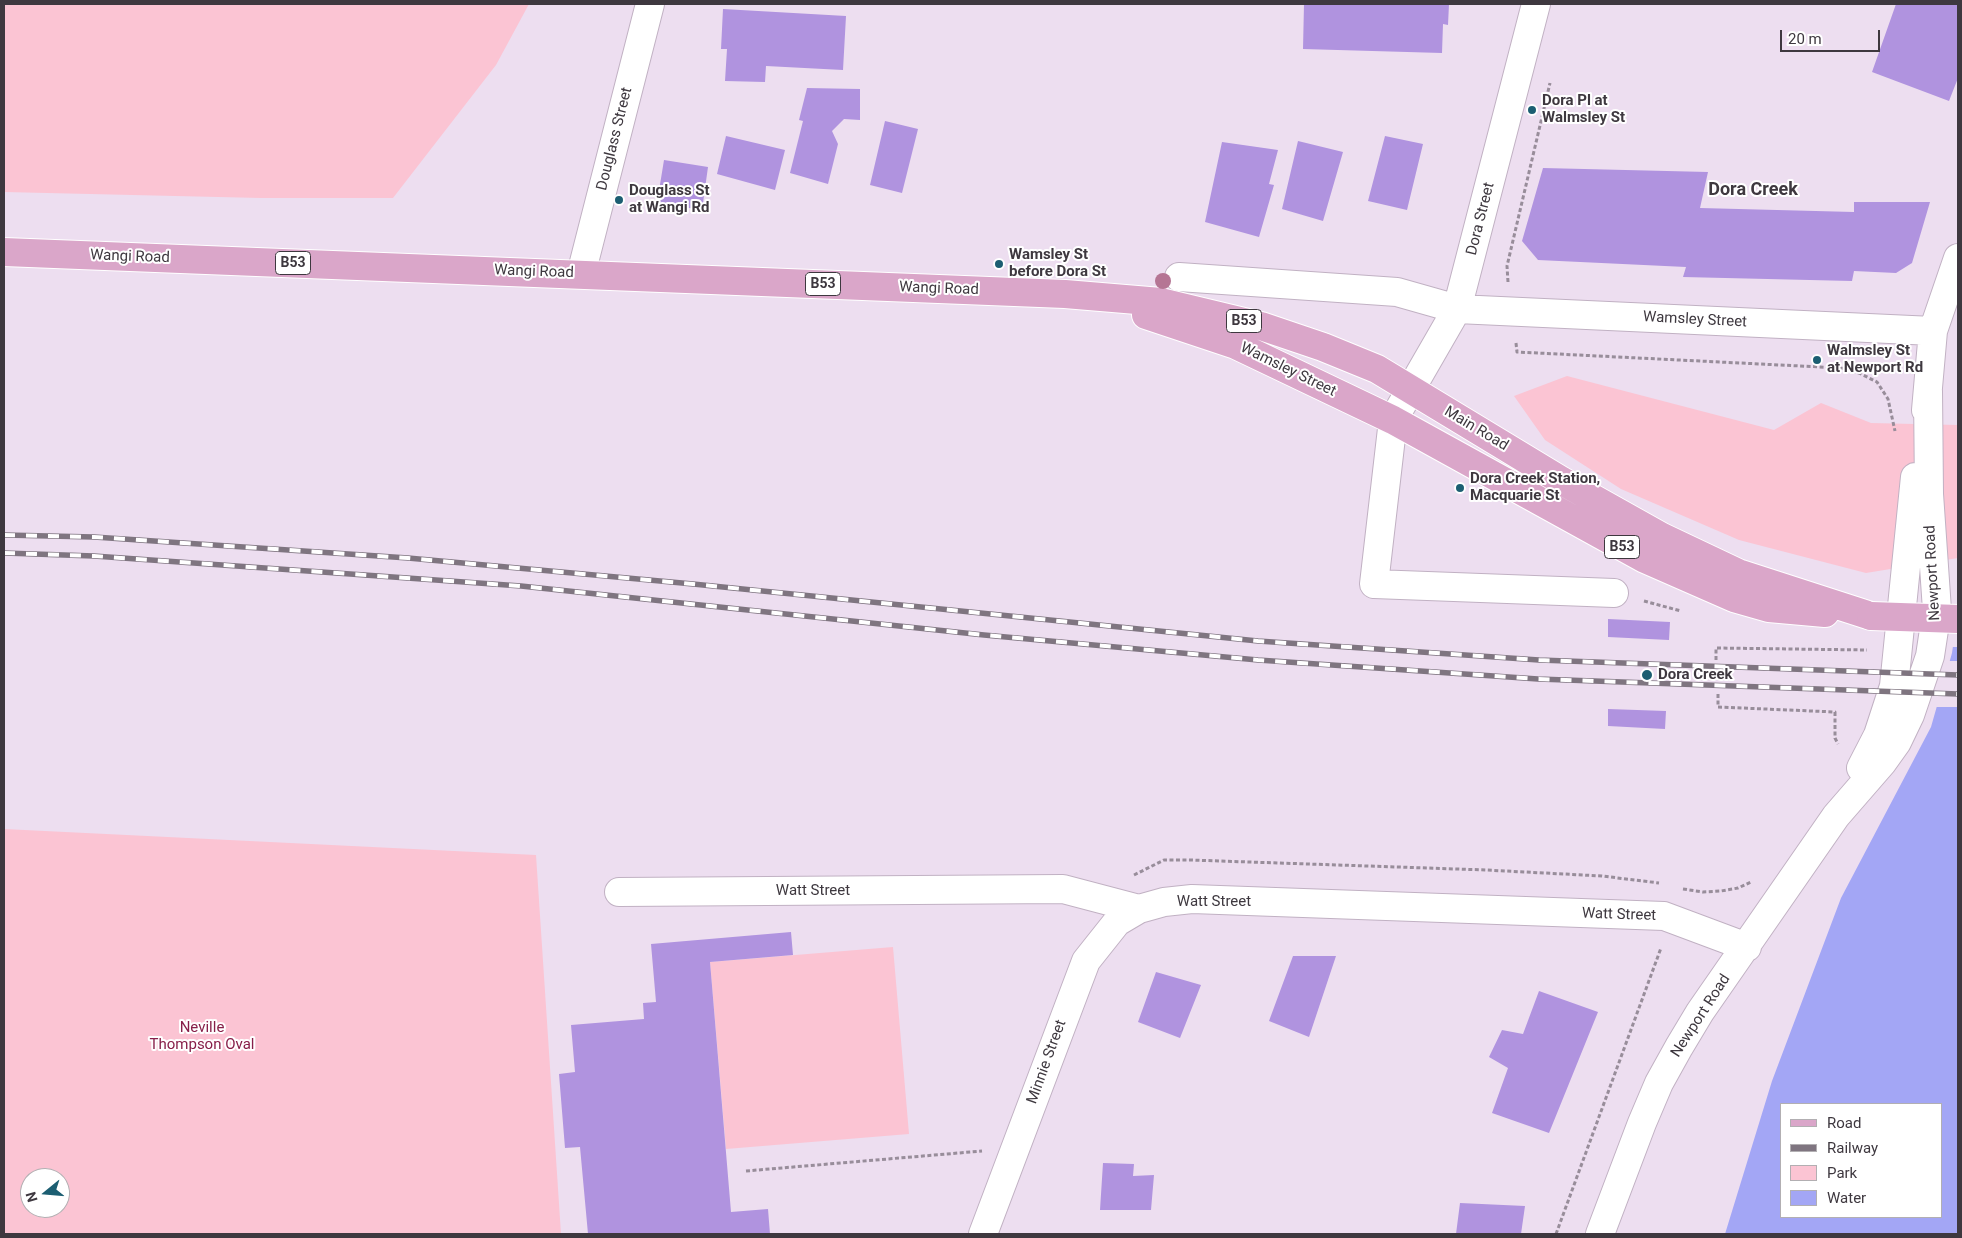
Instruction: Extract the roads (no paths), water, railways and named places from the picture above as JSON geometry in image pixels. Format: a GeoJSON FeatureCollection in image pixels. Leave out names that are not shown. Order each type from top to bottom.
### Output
{"type":"FeatureCollection","features":[{"type":"Feature","properties":{"kind":"main road","name":"Wangi Road"},"geometry":{"type":"LineString","coordinates":[[4,252],[1065,294]]}},
{"type":"Feature","properties":{"kind":"main road","name":"Main Road"},"geometry":{"type":"LineString","coordinates":[[1065,294],[1162,302],[1261,326],[1332,350],[1377,370],[1411,389],[1562,481],[1662,537],[1738,573],[1871,616]]}},
{"type":"Feature","properties":{"kind":"main road","name":"Wamsley Street"},"geometry":{"type":"LineString","coordinates":[[1065,294],[1179,324],[1236,344],[1393,420]]}},
{"type":"Feature","properties":{"kind":"main road","name":"Main Road"},"geometry":{"type":"LineString","coordinates":[[1393,420],[1644,559],[1734,598],[1769,608],[1871,616],[1958,619]]}},
{"type":"Feature","properties":{"kind":"street","name":"Douglass Street"},"geometry":{"type":"LineString","coordinates":[[581,274],[650,4]]}},
{"type":"Feature","properties":{"kind":"street","name":"Dora Street"},"geometry":{"type":"LineString","coordinates":[[1393,420],[1457,309],[1536,4]]}},
{"type":"Feature","properties":{"kind":"street","name":"Newport Road"},"geometry":{"type":"LineString","coordinates":[[1600,1234],[1660,1083],[1700,1012],[1747,947],[1836,816],[1878,735],[1894,686],[1912,496],[1928,391],[1933,331],[1958,258]]}},
{"type":"Feature","properties":{"kind":"street","name":"Wamsley Street"},"geometry":{"type":"LineString","coordinates":[[1179,276],[1397,292],[1457,309],[1933,331]]}},
{"type":"Feature","properties":{"kind":"street"},"geometry":{"type":"LineString","coordinates":[[1393,420],[1374,584],[1614,593]]}},
{"type":"Feature","properties":{"kind":"street","name":"Watt Street"},"geometry":{"type":"LineString","coordinates":[[619,892],[1064,889],[1100,897],[1139,909],[1164,902],[1192,899],[1664,916],[1747,947]]}},
{"type":"Feature","properties":{"kind":"street","name":"Minnie Street"},"geometry":{"type":"LineString","coordinates":[[983,1234],[1086,961],[1117,922],[1139,909]]}},
{"type":"Feature","properties":{"kind":"water"},"geometry":{"type":"Polygon","coordinates":[[[1958,611],[1958,1234],[1725,1234],[1772,1081],[1841,898],[1931,727],[1952,653],[1958,611]]]}},
{"type":"Feature","properties":{"kind":"railway"},"geometry":{"type":"LineString","coordinates":[[4,535],[94,537],[408,558],[693,584],[1258,641],[1539,660],[1958,675]]}},
{"type":"Feature","properties":{"kind":"railway"},"geometry":{"type":"LineString","coordinates":[[4,553],[94,556],[521,586],[984,635],[1258,660],[1538,679],[1958,694]]}},
{"type":"Feature","properties":{"kind":"place","name":"Dora Pl at Walmsley St"},"geometry":{"type":"Point","coordinates":[1532,110]}},
{"type":"Feature","properties":{"kind":"place","name":"Douglass St at Wangi Rd"},"geometry":{"type":"Point","coordinates":[619,200]}},
{"type":"Feature","properties":{"kind":"place","name":"Wamsley St before Dora St"},"geometry":{"type":"Point","coordinates":[999,264]}},
{"type":"Feature","properties":{"kind":"place","name":"Walmsley St at Newport Rd"},"geometry":{"type":"Point","coordinates":[1817,360]}},
{"type":"Feature","properties":{"kind":"place","name":"Dora Creek Station, Macquarie St"},"geometry":{"type":"Point","coordinates":[1460,488]}},
{"type":"Feature","properties":{"kind":"place","name":"Dora Creek"},"geometry":{"type":"Point","coordinates":[1647,675]}},
{"type":"Feature","properties":{"kind":"district","name":"Dora Creek"},"geometry":{"type":"Point","coordinates":[1753,190]}},
{"type":"Feature","properties":{"kind":"park label","name":"Neville Thompson Oval"},"geometry":{"type":"Point","coordinates":[202,1036]}}]}
